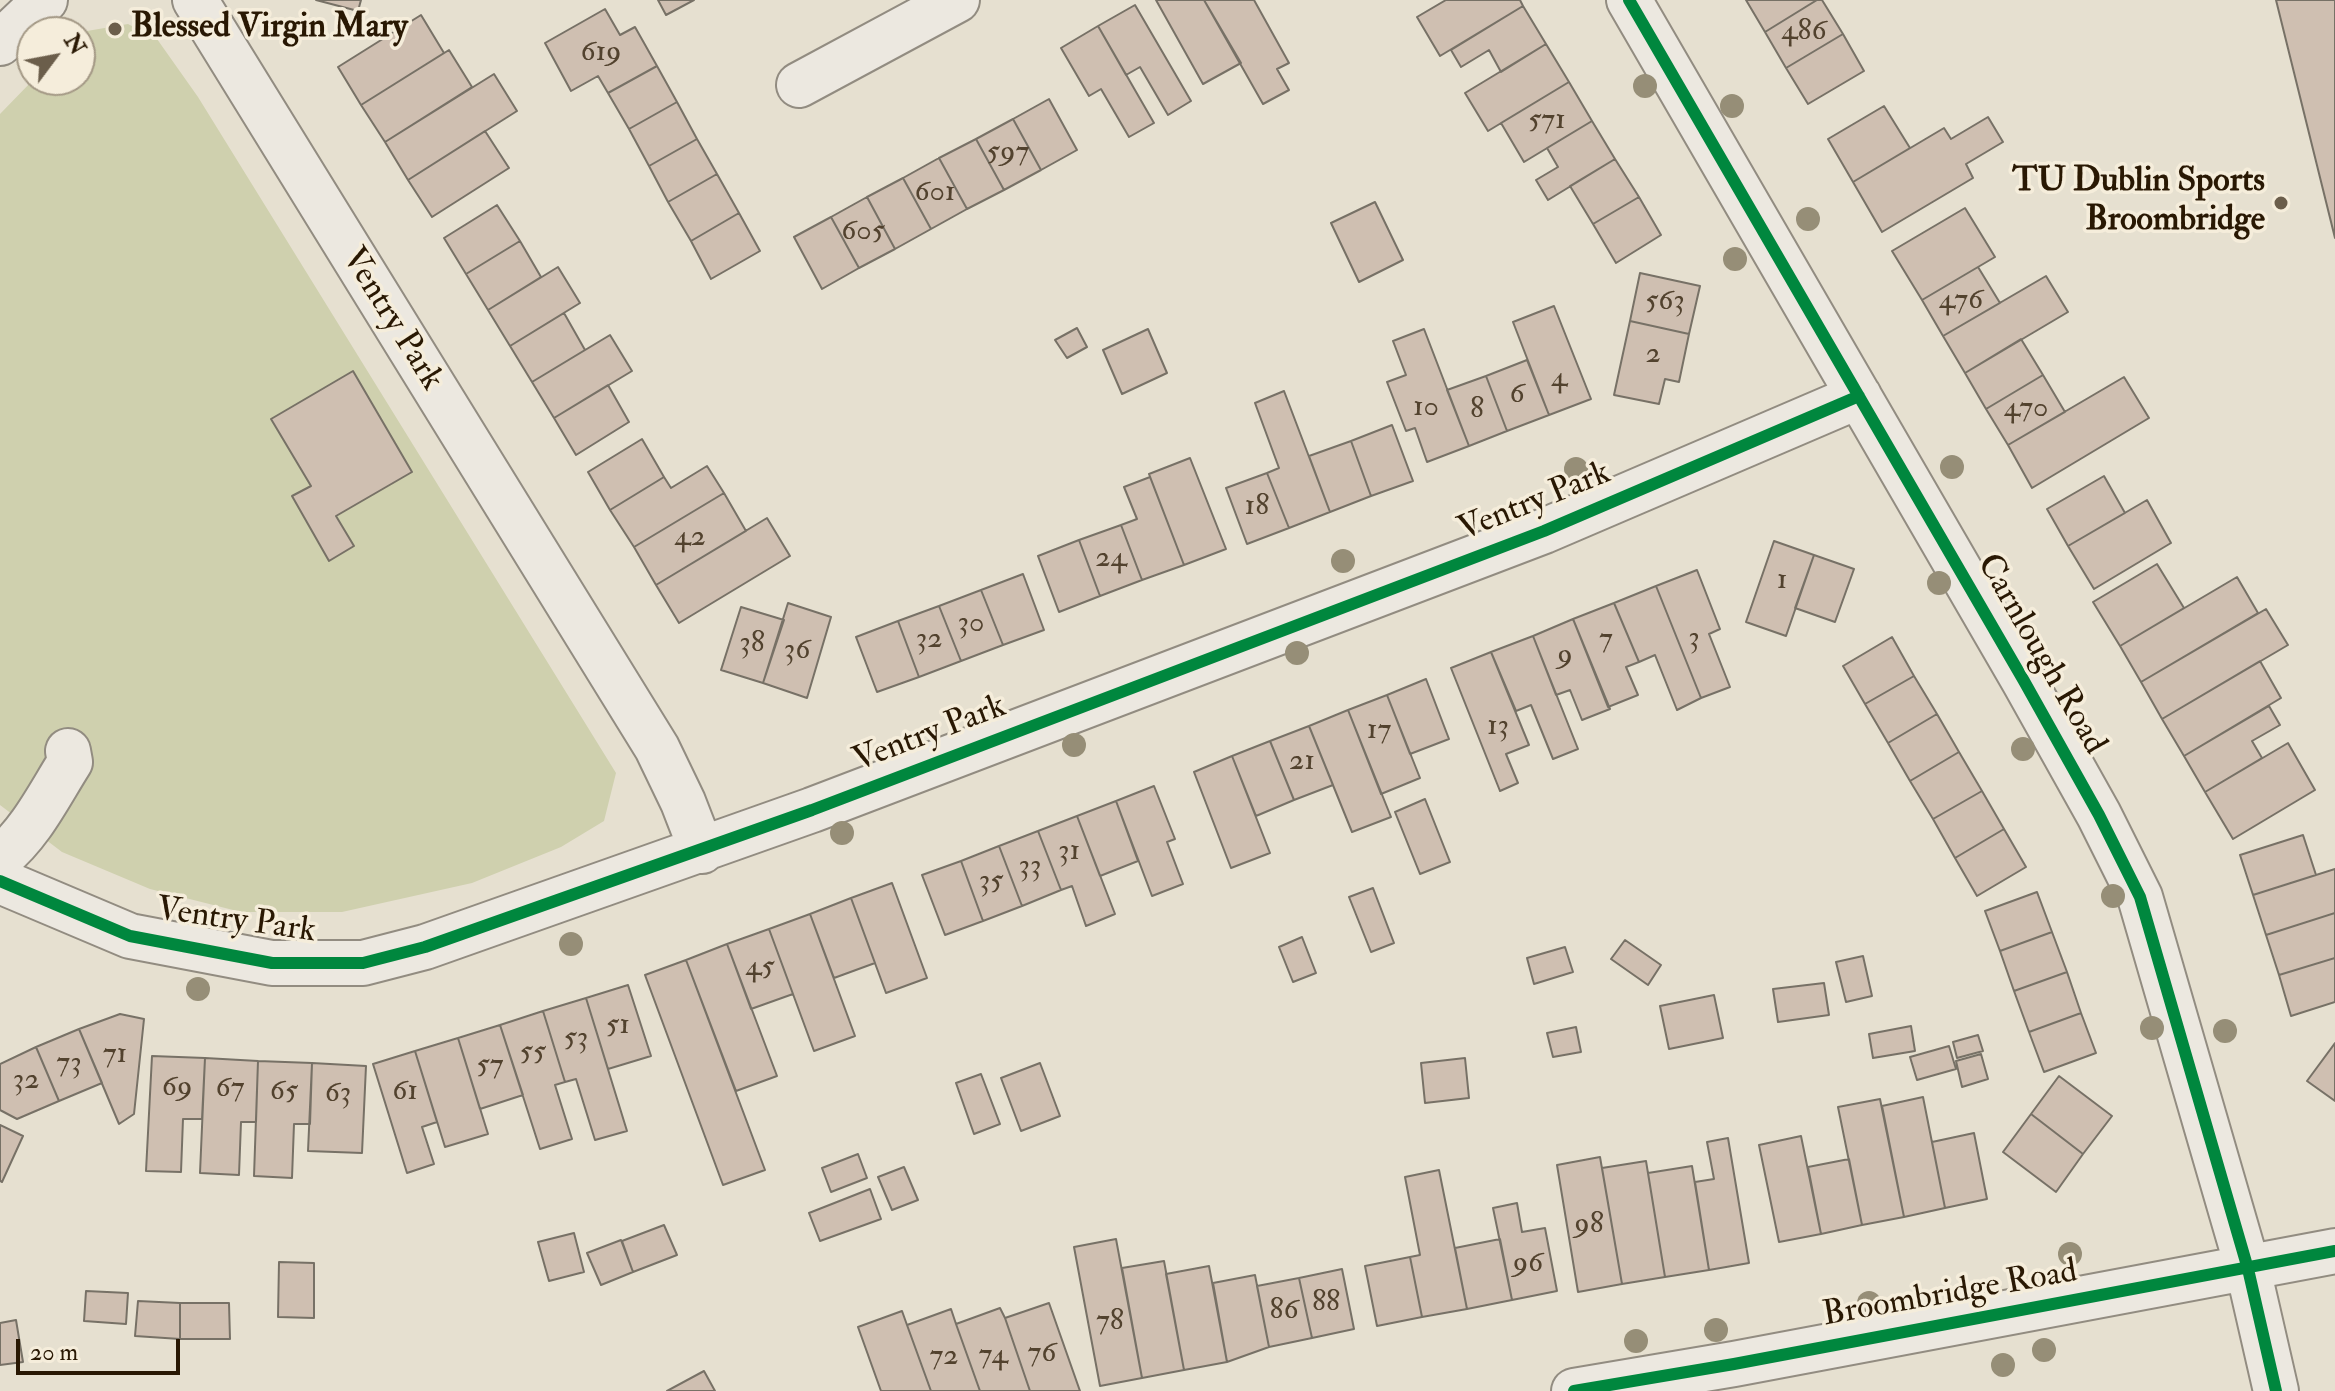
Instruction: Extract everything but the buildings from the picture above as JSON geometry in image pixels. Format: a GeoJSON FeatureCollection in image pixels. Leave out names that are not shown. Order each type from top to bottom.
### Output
{"type":"FeatureCollection","features":[{"type":"Feature","properties":{"kind":"street"},"geometry":{"type":"LineString","coordinates":[[0,43],[45,0]]}},
{"type":"Feature","properties":{"kind":"street","name":"Ventry Park"},"geometry":{"type":"LineString","coordinates":[[195,0],[657,748],[702,851]]}},
{"type":"Feature","properties":{"kind":"street"},"geometry":{"type":"LineString","coordinates":[[799,85],[957,0]]}},
{"type":"Feature","properties":{"kind":"street","name":"Carnlough Road"},"geometry":{"type":"LineString","coordinates":[[1629,0],[2047,722],[2140,897],[2248,1269],[2276,1391]]}},
{"type":"Feature","properties":{"kind":"street","name":"Ventry Park"},"geometry":{"type":"LineString","coordinates":[[0,881],[130,936],[272,963],[363,963],[425,947],[702,851],[1544,531],[1859,396]]}},
{"type":"Feature","properties":{"kind":"street"},"geometry":{"type":"LineString","coordinates":[[0,858],[16,845],[37,814],[70,762],[68,751]]}},
{"type":"Feature","properties":{"kind":"street","name":"Broombridge Road"},"geometry":{"type":"LineString","coordinates":[[1574,1391],[2335,1251]]}},
{"type":"Feature","properties":{"kind":"green space"},"geometry":{"type":"Polygon","coordinates":[[[128,24],[157,39],[198,97],[616,773],[604,821],[561,847],[472,883],[342,912],[241,912],[150,889],[62,852],[0,805],[0,114],[17,96],[96,96],[96,29],[128,24]]]}},
{"type":"Feature","properties":{"kind":"cycle path"},"geometry":{"type":"LineString","coordinates":[[1629,0],[2024,681],[2099,815],[2140,897],[2248,1269],[2276,1391]]}},
{"type":"Feature","properties":{"kind":"cycle path"},"geometry":{"type":"LineString","coordinates":[[0,881],[130,936],[272,963],[363,963],[425,947],[812,810],[1544,531],[1859,396]]}},
{"type":"Feature","properties":{"kind":"cycle path"},"geometry":{"type":"LineString","coordinates":[[1574,1391],[2335,1251]]}},
{"type":"Feature","properties":{"kind":"place","name":"Blessed Virgin Mary"},"geometry":{"type":"Point","coordinates":[115,29]}},
{"type":"Feature","properties":{"kind":"place","name":"TU Dublin Sports Broombridge"},"geometry":{"type":"Point","coordinates":[2281,203]}}]}
